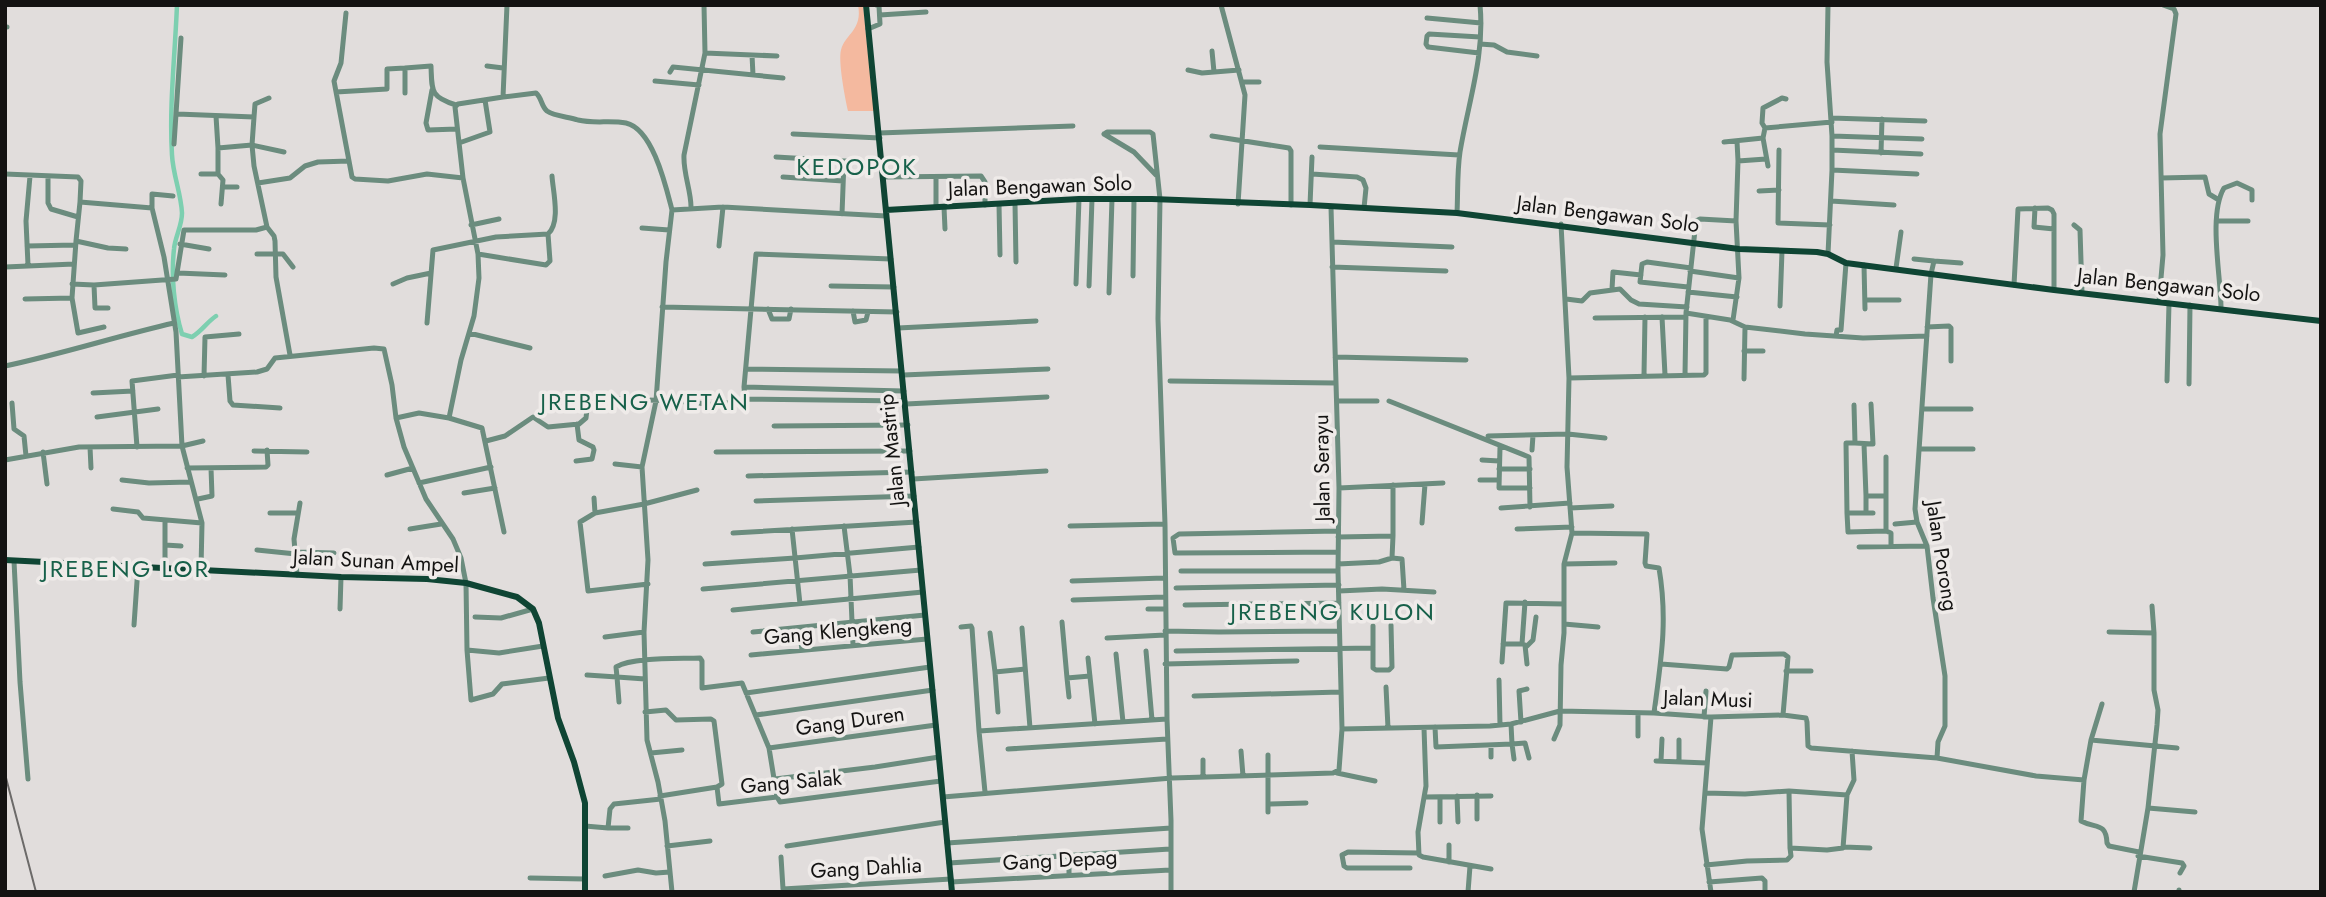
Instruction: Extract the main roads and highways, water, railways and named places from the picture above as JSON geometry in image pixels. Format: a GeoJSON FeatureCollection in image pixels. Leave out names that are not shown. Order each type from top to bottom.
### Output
{"type":"FeatureCollection","features":[{"type":"Feature","properties":{"kind":"main road","name":"Jalan Mastrip"},"geometry":{"type":"LineString","coordinates":[[866,5],[952,892]]}},
{"type":"Feature","properties":{"kind":"main road","name":"Jalan Bengawan Solo"},"geometry":{"type":"LineString","coordinates":[[886,213],[1079,199],[1160,199],[1457,212],[1738,249],[1828,254],[1846,263],[2321,321]]}},
{"type":"Feature","properties":{"kind":"main road","name":"Jalan Sunan Ampel"},"geometry":{"type":"LineString","coordinates":[[5,561],[341,578],[427,579],[467,583],[517,597],[533,609],[539,623],[558,718],[597,827],[585,879],[586,892]]}},
{"type":"Feature","properties":{"kind":"waterway"},"geometry":{"type":"LineString","coordinates":[[177,5],[171,137],[182,213],[173,259],[175,303],[182,334],[192,337],[216,316]]}},
{"type":"Feature","properties":{"kind":"railway"},"geometry":{"type":"LineString","coordinates":[[5,774],[36,892]]}},
{"type":"Feature","properties":{"kind":"district","name":"KEDOPOK"},"geometry":{"type":"Point","coordinates":[857,167]}},
{"type":"Feature","properties":{"kind":"district","name":"JREBENG WETAN"},"geometry":{"type":"Point","coordinates":[645,402]}},
{"type":"Feature","properties":{"kind":"district","name":"JREBENG LOR"},"geometry":{"type":"Point","coordinates":[126,569]}},
{"type":"Feature","properties":{"kind":"district","name":"JREBENG KULON"},"geometry":{"type":"Point","coordinates":[1333,612]}}]}
